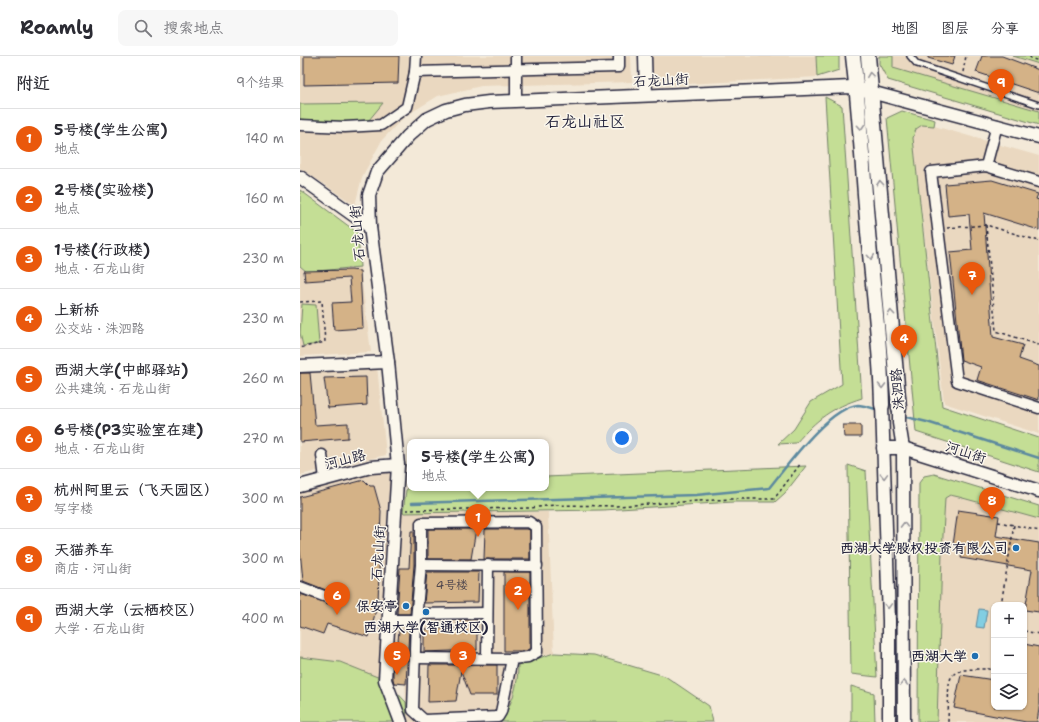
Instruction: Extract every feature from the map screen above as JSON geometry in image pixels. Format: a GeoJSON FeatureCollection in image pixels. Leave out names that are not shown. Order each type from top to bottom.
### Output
{"type":"FeatureCollection","features":[{"type":"Feature","properties":{"kind":"main road","name":"洙泗路"},"geometry":{"type":"LineString","coordinates":[[853,56],[881,376],[882,415]]}},
{"type":"Feature","properties":{"kind":"main road","name":"洙泗路"},"geometry":{"type":"LineString","coordinates":[[868,56],[899,408]]}},
{"type":"Feature","properties":{"kind":"street"},"geometry":{"type":"LineString","coordinates":[[300,125],[345,127],[381,125],[407,107],[416,72],[416,56]]}},
{"type":"Feature","properties":{"kind":"street"},"geometry":{"type":"LineString","coordinates":[[516,56],[516,101]]}},
{"type":"Feature","properties":{"kind":"street"},"geometry":{"type":"LineString","coordinates":[[416,72],[619,67],[619,56]]}},
{"type":"Feature","properties":{"kind":"street"},"geometry":{"type":"LineString","coordinates":[[645,56],[646,96]]}},
{"type":"Feature","properties":{"kind":"street","name":"石龙山街"},"geometry":{"type":"LineString","coordinates":[[401,722],[385,680],[398,465],[388,362],[370,227],[369,195],[377,172],[408,136],[427,119],[446,110],[465,105],[516,101],[816,88],[852,87],[872,93]]}},
{"type":"Feature","properties":{"kind":"street"},"geometry":{"type":"LineString","coordinates":[[872,93],[1039,136]]}},
{"type":"Feature","properties":{"kind":"street"},"geometry":{"type":"LineString","coordinates":[[986,166],[997,125]]}},
{"type":"Feature","properties":{"kind":"street"},"geometry":{"type":"LineString","coordinates":[[1039,182],[986,166],[931,172],[957,381],[1039,408]]}},
{"type":"Feature","properties":{"kind":"street"},"geometry":{"type":"LineString","coordinates":[[300,177],[370,227]]}},
{"type":"Feature","properties":{"kind":"street"},"geometry":{"type":"LineString","coordinates":[[300,366],[388,362]]}},
{"type":"Feature","properties":{"kind":"street","name":"洙泗路"},"geometry":{"type":"LineString","coordinates":[[899,408],[899,423],[903,448],[904,722]]}},
{"type":"Feature","properties":{"kind":"street","name":"洙泗路"},"geometry":{"type":"LineString","coordinates":[[882,415],[889,621],[889,722]]}},
{"type":"Feature","properties":{"kind":"street","name":"河山街"},"geometry":{"type":"LineString","coordinates":[[883,448],[903,448],[1039,491]]}},
{"type":"Feature","properties":{"kind":"street"},"geometry":{"type":"LineString","coordinates":[[322,455],[325,479]]}},
{"type":"Feature","properties":{"kind":"street","name":"河山路"},"geometry":{"type":"LineString","coordinates":[[300,486],[371,467],[398,465]]}},
{"type":"Feature","properties":{"kind":"street"},"geometry":{"type":"LineString","coordinates":[[415,658],[512,659],[528,657],[537,652],[536,527],[529,522],[421,523],[421,565],[416,617],[413,710],[424,720],[498,717],[501,712],[512,659]]}},
{"type":"Feature","properties":{"kind":"street"},"geometry":{"type":"LineString","coordinates":[[421,565],[536,566]]}},
{"type":"Feature","properties":{"kind":"street"},"geometry":{"type":"LineString","coordinates":[[487,658],[488,565]]}},
{"type":"Feature","properties":{"kind":"street"},"geometry":{"type":"LineString","coordinates":[[300,587],[329,598]]}},
{"type":"Feature","properties":{"kind":"street"},"geometry":{"type":"LineString","coordinates":[[389,620],[487,613]]}},
{"type":"Feature","properties":{"kind":"lane"},"geometry":{"type":"LineString","coordinates":[[910,56],[917,64],[1039,105]]}},
{"type":"Feature","properties":{"kind":"path"},"geometry":{"type":"LineString","coordinates":[[961,80],[966,56]]}},
{"type":"Feature","properties":{"kind":"path"},"geometry":{"type":"LineString","coordinates":[[1031,56],[1030,58],[1039,61]]}},
{"type":"Feature","properties":{"kind":"path"},"geometry":{"type":"LineString","coordinates":[[986,225],[996,331],[1039,346]]}},
{"type":"Feature","properties":{"kind":"path"},"geometry":{"type":"LineString","coordinates":[[937,229],[986,225],[1039,241]]}},
{"type":"Feature","properties":{"kind":"path"},"geometry":{"type":"LineString","coordinates":[[300,302],[322,301],[325,342],[300,348]]}},
{"type":"Feature","properties":{"kind":"path"},"geometry":{"type":"LineString","coordinates":[[396,510],[530,508],[554,505],[616,506],[731,499],[774,499],[801,463]]}},
{"type":"Feature","properties":{"kind":"path"},"geometry":{"type":"LineString","coordinates":[[998,522],[1039,530]]}},
{"type":"Feature","properties":{"kind":"path"},"geometry":{"type":"LineString","coordinates":[[1002,602],[1014,525]]}},
{"type":"Feature","properties":{"kind":"path"},"geometry":{"type":"LineString","coordinates":[[1027,632],[1039,634]]}},
{"type":"Feature","properties":{"kind":"path"},"geometry":{"type":"LineString","coordinates":[[948,722],[950,678],[955,671],[964,669],[991,669]]}},
{"type":"Feature","properties":{"kind":"shaded area"},"geometry":{"type":"Polygon","coordinates":[[[300,56],[631,56],[632,82],[481,86],[438,96],[404,117],[382,140],[362,177],[355,205],[300,168],[300,56]]]}},
{"type":"Feature","properties":{"kind":"shaded area"},"geometry":{"type":"Polygon","coordinates":[[[651,56],[816,56],[817,77],[651,86],[651,56]]]}},
{"type":"Feature","properties":{"kind":"shaded area"},"geometry":{"type":"Polygon","coordinates":[[[879,56],[1039,56],[1039,125],[888,80],[882,72],[879,56]]]}},
{"type":"Feature","properties":{"kind":"shaded area"},"geometry":{"type":"Polygon","coordinates":[[[922,125],[934,126],[1039,156],[1039,434],[944,403],[913,137],[916,129],[922,125]]]}},
{"type":"Feature","properties":{"kind":"shaded area"},"geometry":{"type":"Polygon","coordinates":[[[300,267],[307,272],[360,267],[371,352],[300,356],[300,267]]]}},
{"type":"Feature","properties":{"kind":"shaded area"},"geometry":{"type":"Polygon","coordinates":[[[377,366],[386,455],[300,475],[300,370],[377,366]]]}},
{"type":"Feature","properties":{"kind":"shaded area","name":"西湖大学(智通校区)"},"geometry":{"type":"Polygon","coordinates":[[[369,471],[392,472],[392,512],[548,512],[554,653],[527,659],[519,665],[518,681],[512,703],[501,722],[407,722],[405,684],[387,683],[340,662],[300,657],[300,490],[369,471]]]}},
{"type":"Feature","properties":{"kind":"shaded area","name":"西湖大学"},"geometry":{"type":"Polygon","coordinates":[[[950,495],[1039,519],[1039,722],[937,722],[943,507],[945,498],[950,495]]]}},
{"type":"Feature","properties":{"kind":"green space"},"geometry":{"type":"Polygon","coordinates":[[[816,56],[839,56],[839,70],[817,77],[816,56]]]}},
{"type":"Feature","properties":{"kind":"green space"},"geometry":{"type":"Polygon","coordinates":[[[879,56],[893,56],[893,68],[1039,111],[1039,125],[888,80],[879,64],[879,56]]]}},
{"type":"Feature","properties":{"kind":"green space"},"geometry":{"type":"Polygon","coordinates":[[[1013,56],[1039,56],[1039,64],[1013,56]]]}},
{"type":"Feature","properties":{"kind":"green space"},"geometry":{"type":"Polygon","coordinates":[[[825,97],[842,106],[862,398],[833,410],[825,415],[796,443],[778,444],[794,429],[811,402],[842,384],[825,97]]]}},
{"type":"Feature","properties":{"kind":"green space"},"geometry":{"type":"Polygon","coordinates":[[[383,103],[369,120],[300,125],[300,104],[383,103]]]}},
{"type":"Feature","properties":{"kind":"green space"},"geometry":{"type":"Polygon","coordinates":[[[902,111],[935,120],[934,126],[922,125],[916,129],[913,138],[942,406],[1039,438],[1039,472],[916,432],[887,118],[902,111]]]}},
{"type":"Feature","properties":{"kind":"green space"},"geometry":{"type":"Polygon","coordinates":[[[300,190],[358,233],[360,267],[307,272],[300,266],[300,190]]]}},
{"type":"Feature","properties":{"kind":"green space"},"geometry":{"type":"Polygon","coordinates":[[[302,304],[316,305],[319,344],[303,346],[300,333],[302,304]]]}},
{"type":"Feature","properties":{"kind":"green space"},"geometry":{"type":"Polygon","coordinates":[[[848,465],[866,471],[877,677],[851,674],[848,465]]]}},
{"type":"Feature","properties":{"kind":"green space"},"geometry":{"type":"Polygon","coordinates":[[[806,466],[785,493],[775,502],[733,502],[603,510],[403,513],[407,489],[407,491],[549,491],[549,477],[806,466]]]}},
{"type":"Feature","properties":{"kind":"green space"},"geometry":{"type":"Polygon","coordinates":[[[934,474],[1039,506],[1039,519],[959,497],[950,495],[945,498],[937,722],[918,722],[919,483],[924,476],[934,474]]]}},
{"type":"Feature","properties":{"kind":"green space"},"geometry":{"type":"Polygon","coordinates":[[[554,653],[594,655],[665,676],[709,706],[713,722],[501,722],[514,695],[518,665],[554,653]]]}},
{"type":"Feature","properties":{"kind":"green space"},"geometry":{"type":"Polygon","coordinates":[[[300,657],[340,662],[385,680],[406,702],[407,722],[300,722],[300,657]]]}},
{"type":"Feature","properties":{"kind":"green space"},"geometry":{"type":"Polygon","coordinates":[[[851,686],[874,693],[875,722],[851,722],[851,686]]]}},
{"type":"Feature","properties":{"kind":"water"},"geometry":{"type":"Polygon","coordinates":[[[979,609],[987,610],[984,628],[976,627],[979,609]]]}},
{"type":"Feature","properties":{"kind":"building"},"geometry":{"type":"Polygon","coordinates":[[[304,56],[399,56],[398,83],[304,85],[304,56]]]}},
{"type":"Feature","properties":{"kind":"building"},"geometry":{"type":"Polygon","coordinates":[[[928,56],[955,56],[952,65],[928,58],[928,56]]]}},
{"type":"Feature","properties":{"kind":"building"},"geometry":{"type":"Polygon","coordinates":[[[982,56],[1002,56],[1039,70],[1039,93],[976,72],[982,56]]]}},
{"type":"Feature","properties":{"kind":"building"},"geometry":{"type":"Polygon","coordinates":[[[992,180],[1038,194],[1036,199],[1039,200],[1039,230],[984,213],[993,337],[1023,345],[1019,359],[1039,366],[1039,400],[977,380],[981,367],[961,360],[950,252],[972,250],[969,214],[948,216],[945,184],[992,180]]]}},
{"type":"Feature","properties":{"kind":"building"},"geometry":{"type":"Polygon","coordinates":[[[304,271],[360,271],[363,328],[334,330],[332,303],[351,302],[349,278],[305,281],[304,271]]]}},
{"type":"Feature","properties":{"kind":"building"},"geometry":{"type":"Polygon","coordinates":[[[300,373],[310,373],[315,425],[348,423],[348,438],[300,442],[300,373]]]}},
{"type":"Feature","properties":{"kind":"building"},"geometry":{"type":"Polygon","coordinates":[[[366,377],[367,405],[328,408],[324,378],[366,377]]]}},
{"type":"Feature","properties":{"kind":"building"},"geometry":{"type":"Polygon","coordinates":[[[843,425],[861,425],[861,437],[844,437],[843,425]]]}},
{"type":"Feature","properties":{"kind":"building"},"geometry":{"type":"Polygon","coordinates":[[[364,480],[370,486],[374,486],[381,511],[378,602],[369,637],[327,624],[323,634],[300,626],[300,594],[330,604],[333,603],[335,597],[331,592],[303,581],[300,550],[300,497],[364,480]]]}},
{"type":"Feature","properties":{"kind":"building"},"geometry":{"type":"Polygon","coordinates":[[[958,510],[999,516],[996,536],[1039,543],[1039,612],[1027,610],[1026,602],[1032,570],[961,558],[963,546],[953,545],[958,510]]]}},
{"type":"Feature","properties":{"kind":"building"},"geometry":{"type":"Polygon","coordinates":[[[428,529],[476,529],[471,559],[428,559],[428,529]]]}},
{"type":"Feature","properties":{"kind":"building"},"geometry":{"type":"Polygon","coordinates":[[[486,529],[530,530],[530,559],[484,559],[486,529]]]}},
{"type":"Feature","properties":{"kind":"building"},"geometry":{"type":"Polygon","coordinates":[[[411,531],[414,531],[414,565],[410,614],[397,614],[400,568],[409,568],[411,531]]]}},
{"type":"Feature","properties":{"kind":"building"},"geometry":{"type":"Polygon","coordinates":[[[427,572],[479,572],[478,602],[424,603],[427,572]]]}},
{"type":"Feature","properties":{"kind":"building"},"geometry":{"type":"Polygon","coordinates":[[[504,572],[530,572],[530,648],[526,651],[504,651],[504,572]]]}},
{"type":"Feature","properties":{"kind":"building"},"geometry":{"type":"Polygon","coordinates":[[[457,620],[477,620],[477,650],[424,652],[424,629],[457,628],[457,620]]]}},
{"type":"Feature","properties":{"kind":"building"},"geometry":{"type":"Polygon","coordinates":[[[399,630],[409,630],[406,684],[394,683],[393,679],[393,667],[396,667],[399,630]]]}},
{"type":"Feature","properties":{"kind":"building"},"geometry":{"type":"Polygon","coordinates":[[[1027,645],[1039,647],[1039,709],[1037,722],[1026,722],[954,708],[961,675],[991,680],[991,710],[1027,710],[1027,645]]]}},
{"type":"Feature","properties":{"kind":"building"},"geometry":{"type":"Polygon","coordinates":[[[429,665],[497,665],[497,695],[470,695],[461,671],[456,701],[428,702],[429,665]]]}},
{"type":"Feature","properties":{"kind":"waterway"},"geometry":{"type":"LineString","coordinates":[[412,503],[696,495],[769,488],[809,439],[834,416],[847,408],[858,405],[880,410]]}},
{"type":"Feature","properties":{"kind":"waterway"},"geometry":{"type":"LineString","coordinates":[[902,416],[927,422],[1039,458]]}},
{"type":"Feature","properties":{"kind":"place","name":"西湖大学（云栖校区）"},"geometry":{"type":"Point","coordinates":[1001,102]}},
{"type":"Feature","properties":{"kind":"place","name":"杭州阿里云（飞天园区）"},"geometry":{"type":"Point","coordinates":[972,295]}},
{"type":"Feature","properties":{"kind":"place","name":"上新桥"},"geometry":{"type":"Point","coordinates":[904,358]}},
{"type":"Feature","properties":{"kind":"place","name":"天猫养车"},"geometry":{"type":"Point","coordinates":[992,520]}},
{"type":"Feature","properties":{"kind":"place","name":"5号楼(学生公寓)"},"geometry":{"type":"Point","coordinates":[478,537]}},
{"type":"Feature","properties":{"kind":"place","name":"西湖大学股权投资有限公司"},"geometry":{"type":"Point","coordinates":[1016,548]}},
{"type":"Feature","properties":{"kind":"place","name":"保安亭"},"geometry":{"type":"Point","coordinates":[406,606]}},
{"type":"Feature","properties":{"kind":"place","name":"2号楼(实验楼)"},"geometry":{"type":"Point","coordinates":[518,610]}},
{"type":"Feature","properties":{"kind":"place","name":"西湖大学(智通校区)"},"geometry":{"type":"Point","coordinates":[426,612]}},
{"type":"Feature","properties":{"kind":"place","name":"6号楼(P3实验室在建)"},"geometry":{"type":"Point","coordinates":[337,615]}},
{"type":"Feature","properties":{"kind":"place","name":"西湖大学"},"geometry":{"type":"Point","coordinates":[975,656]}},
{"type":"Feature","properties":{"kind":"place","name":"西湖大学(中邮驿站)"},"geometry":{"type":"Point","coordinates":[397,675]}},
{"type":"Feature","properties":{"kind":"place","name":"1号楼(行政楼)"},"geometry":{"type":"Point","coordinates":[463,675]}},
{"type":"Feature","properties":{"kind":"district","name":"石龙山社区"},"geometry":{"type":"Point","coordinates":[585,121]}}]}
